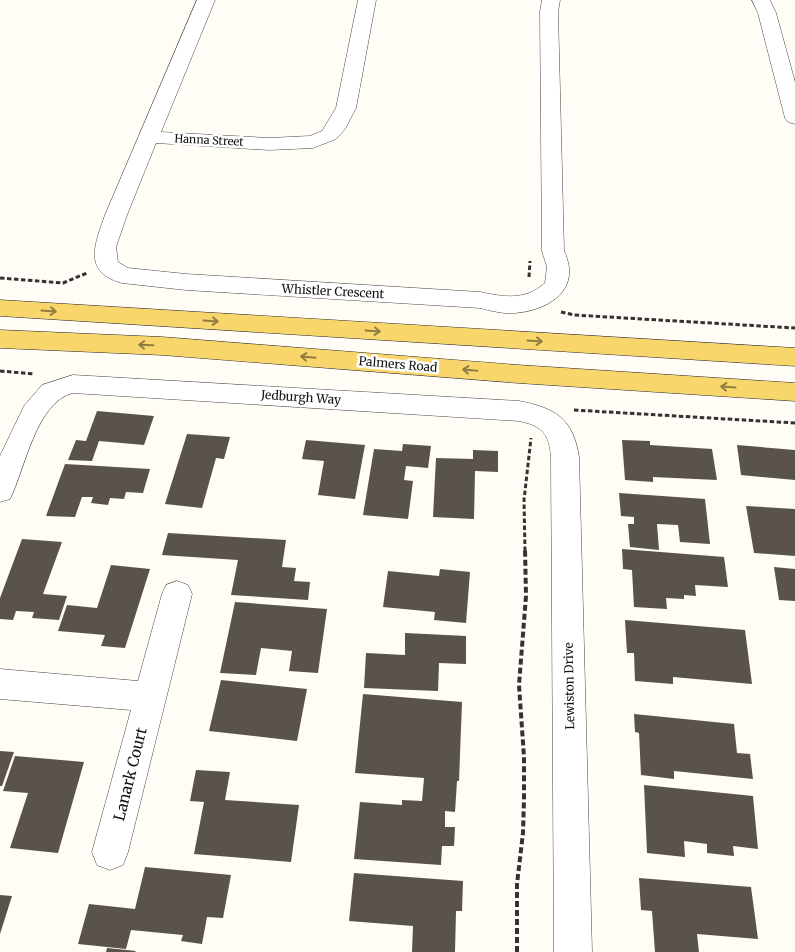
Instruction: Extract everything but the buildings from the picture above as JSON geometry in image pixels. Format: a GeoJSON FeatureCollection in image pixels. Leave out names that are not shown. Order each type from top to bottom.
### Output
{"type":"FeatureCollection","features":[{"type":"Feature","properties":{"kind":"main road"},"geometry":{"type":"LineString","coordinates":[[0,308],[795,357]]}},
{"type":"Feature","properties":{"kind":"main road","name":"Palmers Road"},"geometry":{"type":"LineString","coordinates":[[0,339],[162,346],[518,374],[795,392]]}},
{"type":"Feature","properties":{"kind":"street","name":"Whistler Crescent"},"geometry":{"type":"LineString","coordinates":[[206,0],[116,216],[105,247],[108,266],[122,275],[186,282],[480,300],[504,305],[530,303],[543,296],[558,279],[558,263],[553,250],[548,4]]}},
{"type":"Feature","properties":{"kind":"street","name":"Hanna Street"},"geometry":{"type":"LineString","coordinates":[[150,136],[269,144],[300,150],[319,148],[332,144],[348,128],[346,107],[367,0]]}},
{"type":"Feature","properties":{"kind":"street"},"geometry":{"type":"LineString","coordinates":[[761,0],[767,13],[795,118]]}},
{"type":"Feature","properties":{"kind":"street","name":"Whistler Crescent"},"geometry":{"type":"LineString","coordinates":[[116,216],[89,250],[88,259],[92,271],[100,279],[126,286],[186,282]]}},
{"type":"Feature","properties":{"kind":"street","name":"Jedburgh Way"},"geometry":{"type":"LineString","coordinates":[[0,491],[35,410],[49,394],[57,389],[73,384],[519,411],[545,419]]}},
{"type":"Feature","properties":{"kind":"street","name":"Lewiston Drive"},"geometry":{"type":"LineString","coordinates":[[545,419],[562,438],[565,457],[573,952]]}},
{"type":"Feature","properties":{"kind":"street","name":"Lanark Court"},"geometry":{"type":"LineString","coordinates":[[110,852],[177,594]]}},
{"type":"Feature","properties":{"kind":"street"},"geometry":{"type":"LineString","coordinates":[[0,684],[150,697]]}},
{"type":"Feature","properties":{"kind":"path"},"geometry":{"type":"LineString","coordinates":[[0,278],[63,283],[92,271]]}},
{"type":"Feature","properties":{"kind":"path"},"geometry":{"type":"LineString","coordinates":[[555,310],[574,315],[795,328]]}},
{"type":"Feature","properties":{"kind":"path"},"geometry":{"type":"LineString","coordinates":[[517,952],[517,884],[524,807],[524,758],[519,685],[526,596],[524,500],[532,424],[558,411],[583,410],[795,423]]}}]}
